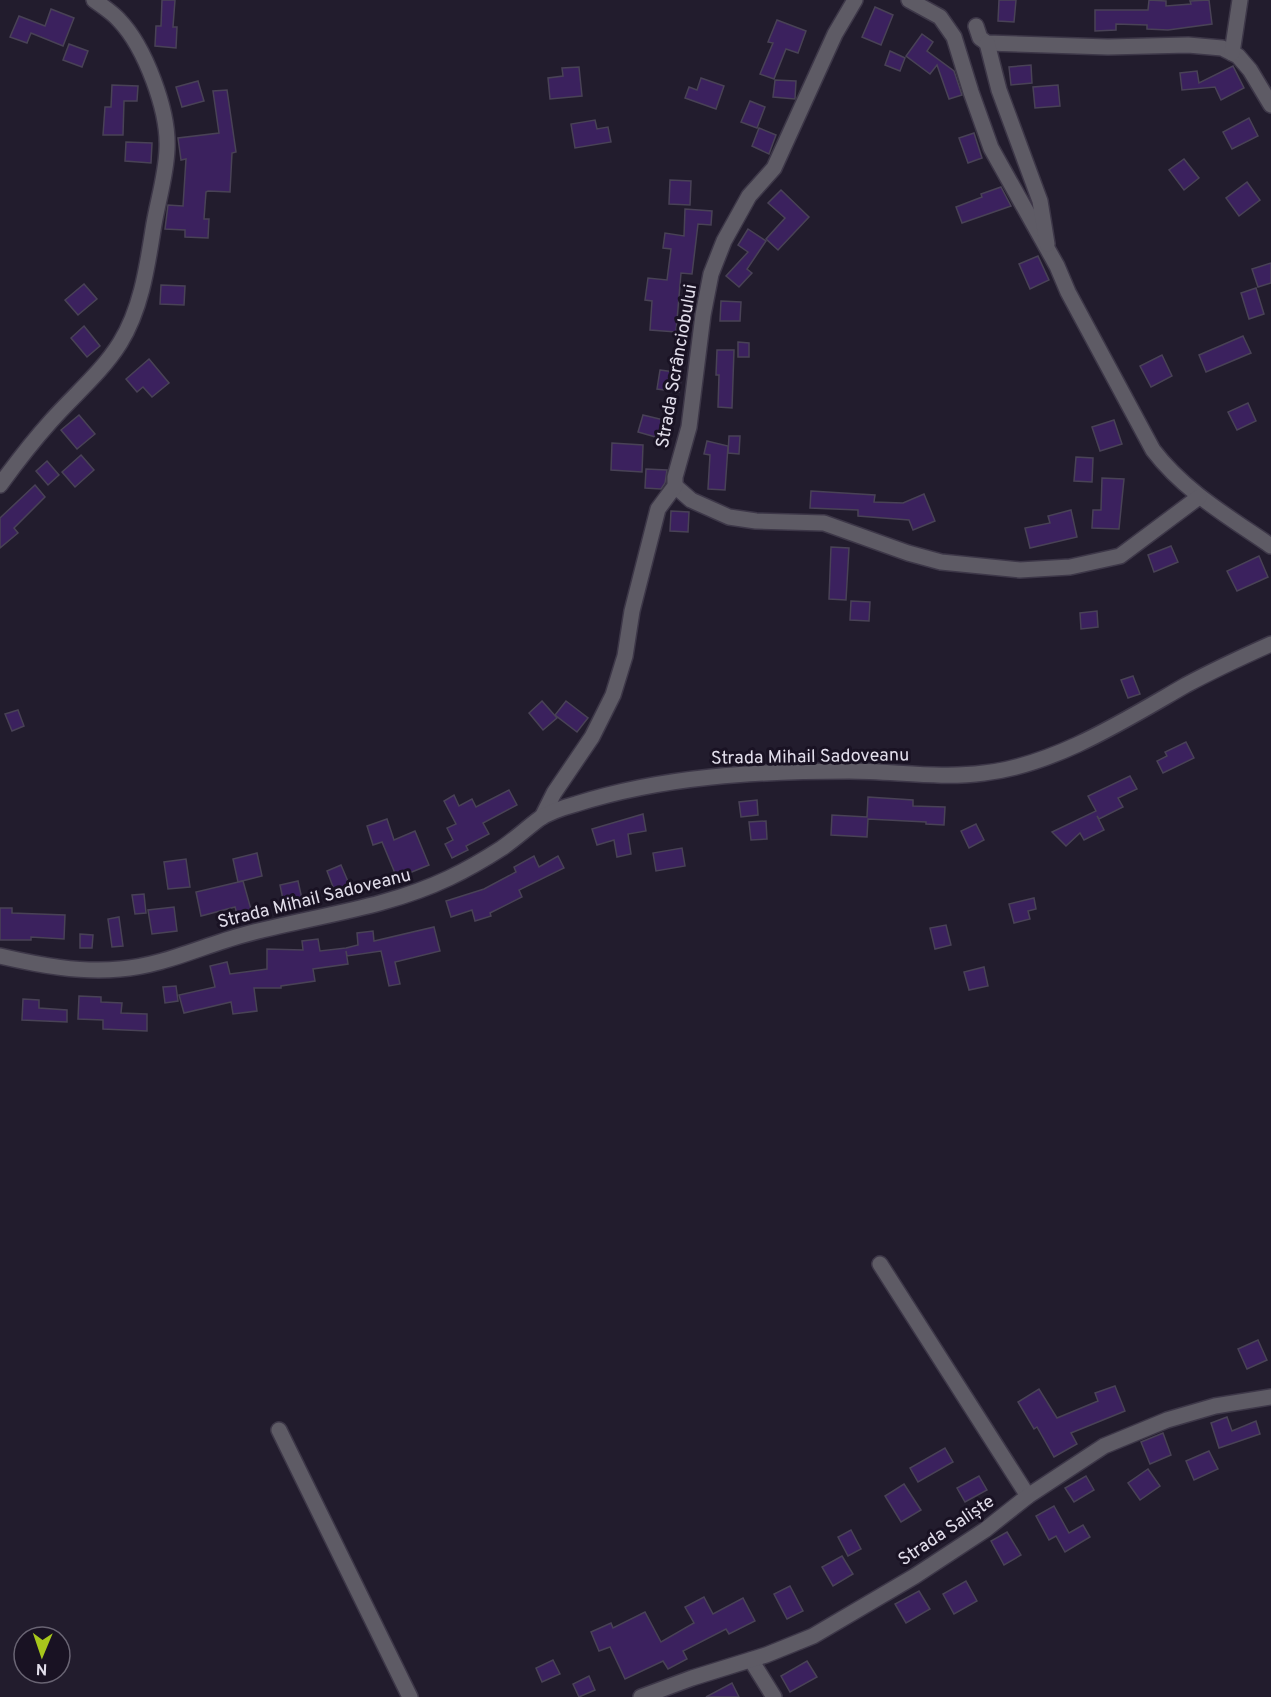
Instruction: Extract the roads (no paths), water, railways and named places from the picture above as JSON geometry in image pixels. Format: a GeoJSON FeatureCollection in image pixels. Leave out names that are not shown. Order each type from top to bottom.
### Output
{"type":"FeatureCollection","features":[{"type":"Feature","properties":{"kind":"street"},"geometry":{"type":"LineString","coordinates":[[0,485],[51,421],[101,368],[119,345],[131,324],[150,253],[168,147],[164,118],[154,83],[137,43],[118,19],[93,0]]}},
{"type":"Feature","properties":{"kind":"street","name":"Strada Scrânciobului"},"geometry":{"type":"LineString","coordinates":[[542,817],[554,793],[592,736],[613,695],[625,656],[632,611],[658,509],[675,486],[675,477],[688,427],[703,315],[711,274],[724,241],[749,196],[774,168],[835,34],[855,0]]}},
{"type":"Feature","properties":{"kind":"street"},"geometry":{"type":"LineString","coordinates":[[909,0],[940,16],[954,37],[991,148],[1153,450],[1165,466],[1199,497],[1271,546]]}},
{"type":"Feature","properties":{"kind":"street"},"geometry":{"type":"LineString","coordinates":[[1232,53],[1240,0]]}},
{"type":"Feature","properties":{"kind":"street"},"geometry":{"type":"LineString","coordinates":[[976,26],[980,38],[987,44],[999,90],[1040,201],[1045,223],[1047,250]]}},
{"type":"Feature","properties":{"kind":"street"},"geometry":{"type":"LineString","coordinates":[[987,44],[1108,47],[1188,45],[1222,48],[1238,56],[1250,70],[1271,105]]}},
{"type":"Feature","properties":{"kind":"street"},"geometry":{"type":"LineString","coordinates":[[675,486],[691,500],[729,517],[756,521],[824,523],[908,553],[941,562],[1020,570],[1070,567],[1120,556],[1199,497]]}},
{"type":"Feature","properties":{"kind":"street","name":"Strada Mihail Sadoveanu"},"geometry":{"type":"LineString","coordinates":[[0,956],[71,969],[119,970],[158,963],[228,939],[372,906],[420,891],[478,863],[542,817],[577,803],[666,783],[716,776],[850,771],[953,775],[1006,770],[1063,750],[1271,644]]}},
{"type":"Feature","properties":{"kind":"street"},"geometry":{"type":"LineString","coordinates":[[880,1264],[1028,1496]]}},
{"type":"Feature","properties":{"kind":"street","name":"Strada Saliște"},"geometry":{"type":"LineString","coordinates":[[641,1697],[751,1660],[813,1636],[866,1606],[985,1530],[1028,1496],[1104,1446],[1131,1433],[1215,1406],[1271,1397]]}},
{"type":"Feature","properties":{"kind":"street"},"geometry":{"type":"LineString","coordinates":[[279,1430],[410,1697]]}},
{"type":"Feature","properties":{"kind":"street"},"geometry":{"type":"LineString","coordinates":[[751,1660],[774,1697]]}}]}
